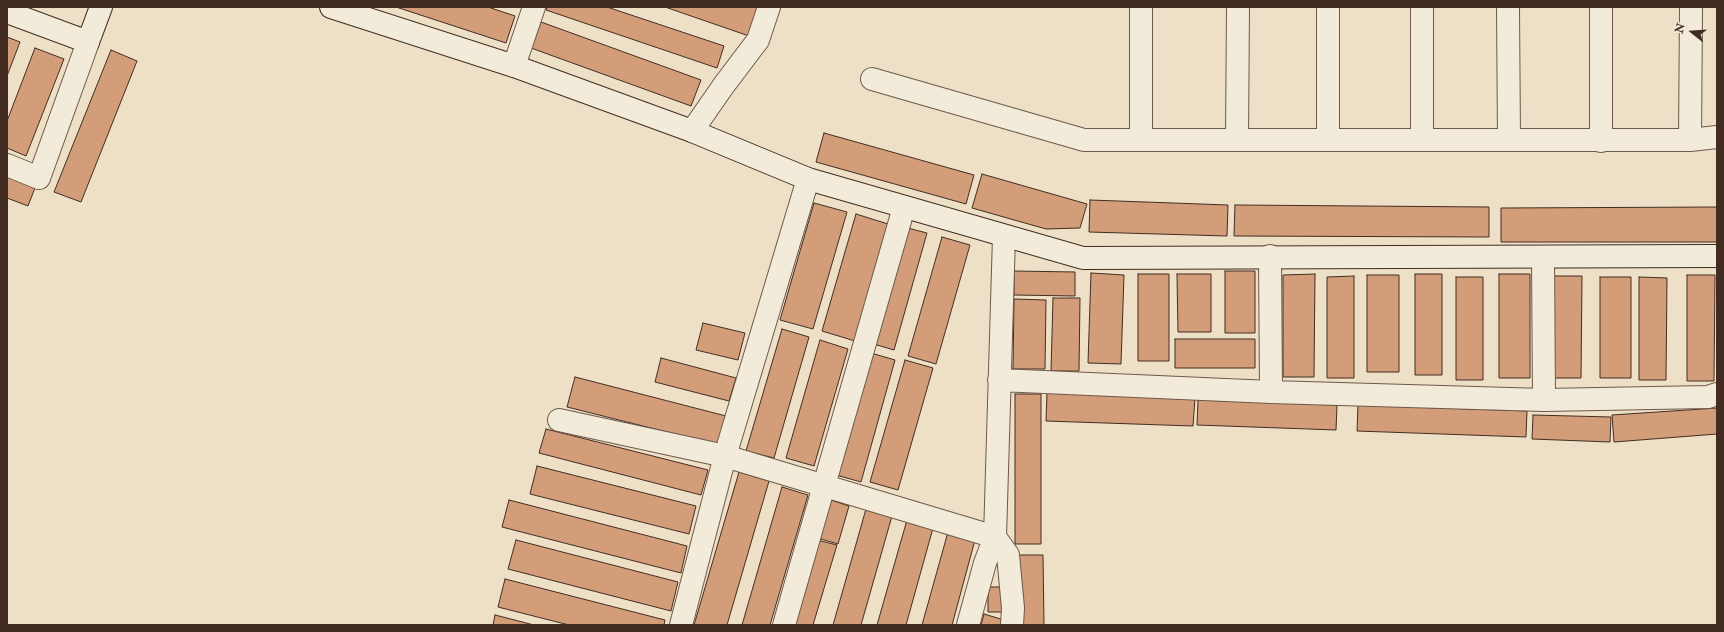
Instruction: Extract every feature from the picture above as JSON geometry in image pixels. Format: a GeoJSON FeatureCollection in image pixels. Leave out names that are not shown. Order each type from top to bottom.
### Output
{"type":"FeatureCollection","features":[{"type":"Feature","properties":{"kind":"street"},"geometry":{"type":"LineString","coordinates":[[7,165],[39,178],[101,7]]}},
{"type":"Feature","properties":{"kind":"street"},"geometry":{"type":"LineString","coordinates":[[331,7],[514,66],[701,135],[808,179],[1083,258],[1270,256],[1543,258],[1717,256]]}},
{"type":"Feature","properties":{"kind":"street"},"geometry":{"type":"LineString","coordinates":[[514,66],[534,7]]}},
{"type":"Feature","properties":{"kind":"street"},"geometry":{"type":"LineString","coordinates":[[701,135],[724,85],[758,40],[769,7]]}},
{"type":"Feature","properties":{"kind":"street"},"geometry":{"type":"LineString","coordinates":[[1141,7],[1141,140]]}},
{"type":"Feature","properties":{"kind":"street"},"geometry":{"type":"LineString","coordinates":[[1237,140],[1238,7]]}},
{"type":"Feature","properties":{"kind":"street"},"geometry":{"type":"LineString","coordinates":[[1328,7],[1328,140]]}},
{"type":"Feature","properties":{"kind":"street"},"geometry":{"type":"LineString","coordinates":[[1422,7],[1422,140]]}},
{"type":"Feature","properties":{"kind":"street"},"geometry":{"type":"LineString","coordinates":[[1508,7],[1509,140]]}},
{"type":"Feature","properties":{"kind":"street"},"geometry":{"type":"LineString","coordinates":[[1601,7],[1601,141]]}},
{"type":"Feature","properties":{"kind":"street"},"geometry":{"type":"LineString","coordinates":[[1690,140],[1691,7]]}},
{"type":"Feature","properties":{"kind":"street"},"geometry":{"type":"LineString","coordinates":[[7,12],[88,42]]}},
{"type":"Feature","properties":{"kind":"street"},"geometry":{"type":"LineString","coordinates":[[872,79],[1084,140],[1601,141],[1690,140],[1717,137]]}},
{"type":"Feature","properties":{"kind":"street"},"geometry":{"type":"LineString","coordinates":[[681,625],[725,456],[808,179]]}},
{"type":"Feature","properties":{"kind":"street"},"geometry":{"type":"LineString","coordinates":[[784,625],[904,207]]}},
{"type":"Feature","properties":{"kind":"street"},"geometry":{"type":"LineString","coordinates":[[968,625],[985,563],[995,537],[1004,236]]}},
{"type":"Feature","properties":{"kind":"street"},"geometry":{"type":"LineString","coordinates":[[1270,256],[1271,392]]}},
{"type":"Feature","properties":{"kind":"street"},"geometry":{"type":"LineString","coordinates":[[1543,258],[1544,400]]}},
{"type":"Feature","properties":{"kind":"street"},"geometry":{"type":"LineString","coordinates":[[999,380],[1271,392],[1544,400],[1708,397],[1717,394]]}},
{"type":"Feature","properties":{"kind":"street"},"geometry":{"type":"LineString","coordinates":[[559,420],[725,456],[995,537],[1008,555],[1013,608],[1012,625]]}},
{"type":"Feature","properties":{"kind":"building"},"geometry":{"type":"Polygon","coordinates":[[[396,7],[488,7],[515,16],[506,43],[396,7]]]}},
{"type":"Feature","properties":{"kind":"building"},"geometry":{"type":"Polygon","coordinates":[[[547,7],[607,7],[724,46],[717,68],[546,10],[547,7]]]}},
{"type":"Feature","properties":{"kind":"building"},"geometry":{"type":"Polygon","coordinates":[[[665,7],[755,7],[758,8],[749,36],[665,7]]]}},
{"type":"Feature","properties":{"kind":"building"},"geometry":{"type":"Polygon","coordinates":[[[541,22],[701,80],[691,106],[531,48],[541,22]]]}},
{"type":"Feature","properties":{"kind":"building"},"geometry":{"type":"Polygon","coordinates":[[[7,37],[20,42],[7,76],[7,37]]]}},
{"type":"Feature","properties":{"kind":"building"},"geometry":{"type":"Polygon","coordinates":[[[35,48],[64,59],[26,156],[7,148],[7,121],[35,48]]]}},
{"type":"Feature","properties":{"kind":"building"},"geometry":{"type":"Polygon","coordinates":[[[111,50],[137,61],[81,202],[54,192],[111,50]]]}},
{"type":"Feature","properties":{"kind":"building"},"geometry":{"type":"Polygon","coordinates":[[[824,133],[974,175],[966,204],[816,162],[824,133]]]}},
{"type":"Feature","properties":{"kind":"building"},"geometry":{"type":"Polygon","coordinates":[[[7,169],[38,180],[28,206],[7,198],[7,169]]]}},
{"type":"Feature","properties":{"kind":"building"},"geometry":{"type":"Polygon","coordinates":[[[982,174],[1087,204],[1080,228],[1046,229],[972,208],[982,174]]]}},
{"type":"Feature","properties":{"kind":"building"},"geometry":{"type":"Polygon","coordinates":[[[1090,200],[1228,205],[1227,236],[1089,232],[1090,200]]]}},
{"type":"Feature","properties":{"kind":"building"},"geometry":{"type":"Polygon","coordinates":[[[814,203],[847,212],[813,329],[780,320],[814,203]]]}},
{"type":"Feature","properties":{"kind":"building"},"geometry":{"type":"Polygon","coordinates":[[[1235,205],[1489,207],[1489,237],[1234,236],[1235,205]]]}},
{"type":"Feature","properties":{"kind":"building"},"geometry":{"type":"Polygon","coordinates":[[[1717,207],[1717,242],[1501,242],[1501,208],[1717,207]]]}},
{"type":"Feature","properties":{"kind":"building"},"geometry":{"type":"Polygon","coordinates":[[[856,214],[888,224],[855,341],[822,331],[856,214]]]}},
{"type":"Feature","properties":{"kind":"building"},"geometry":{"type":"Polygon","coordinates":[[[900,226],[927,233],[894,350],[867,342],[900,226]]]}},
{"type":"Feature","properties":{"kind":"building"},"geometry":{"type":"Polygon","coordinates":[[[942,237],[970,245],[936,364],[908,356],[942,237]]]}},
{"type":"Feature","properties":{"kind":"building"},"geometry":{"type":"Polygon","coordinates":[[[1014,271],[1075,272],[1075,296],[1014,295],[1014,271]]]}},
{"type":"Feature","properties":{"kind":"building"},"geometry":{"type":"Polygon","coordinates":[[[1225,271],[1255,271],[1255,333],[1225,333],[1225,271]]]}},
{"type":"Feature","properties":{"kind":"building"},"geometry":{"type":"Polygon","coordinates":[[[1091,273],[1124,275],[1121,364],[1088,363],[1091,273]]]}},
{"type":"Feature","properties":{"kind":"building"},"geometry":{"type":"Polygon","coordinates":[[[1138,274],[1169,274],[1169,361],[1138,361],[1138,274]]]}},
{"type":"Feature","properties":{"kind":"building"},"geometry":{"type":"Polygon","coordinates":[[[1177,274],[1211,274],[1211,332],[1178,332],[1177,274]]]}},
{"type":"Feature","properties":{"kind":"building"},"geometry":{"type":"Polygon","coordinates":[[[1315,274],[1314,377],[1283,377],[1283,275],[1315,274]]]}},
{"type":"Feature","properties":{"kind":"building"},"geometry":{"type":"Polygon","coordinates":[[[1415,274],[1442,274],[1442,375],[1415,375],[1415,274]]]}},
{"type":"Feature","properties":{"kind":"building"},"geometry":{"type":"Polygon","coordinates":[[[1499,274],[1530,274],[1530,378],[1499,378],[1499,274]]]}},
{"type":"Feature","properties":{"kind":"building"},"geometry":{"type":"Polygon","coordinates":[[[1367,275],[1399,275],[1399,372],[1367,372],[1367,275]]]}},
{"type":"Feature","properties":{"kind":"building"},"geometry":{"type":"Polygon","coordinates":[[[1687,275],[1715,275],[1714,381],[1687,381],[1687,275]]]}},
{"type":"Feature","properties":{"kind":"building"},"geometry":{"type":"Polygon","coordinates":[[[1354,276],[1354,378],[1327,378],[1327,277],[1354,276]]]}},
{"type":"Feature","properties":{"kind":"building"},"geometry":{"type":"Polygon","coordinates":[[[1553,276],[1582,276],[1581,378],[1552,378],[1553,276]]]}},
{"type":"Feature","properties":{"kind":"building"},"geometry":{"type":"Polygon","coordinates":[[[1456,277],[1483,277],[1483,380],[1456,380],[1456,277]]]}},
{"type":"Feature","properties":{"kind":"building"},"geometry":{"type":"Polygon","coordinates":[[[1600,277],[1631,277],[1631,378],[1600,378],[1600,277]]]}},
{"type":"Feature","properties":{"kind":"building"},"geometry":{"type":"Polygon","coordinates":[[[1639,277],[1667,278],[1666,380],[1639,380],[1639,277]]]}},
{"type":"Feature","properties":{"kind":"building"},"geometry":{"type":"Polygon","coordinates":[[[1053,298],[1080,298],[1079,371],[1051,371],[1053,298]]]}},
{"type":"Feature","properties":{"kind":"building"},"geometry":{"type":"Polygon","coordinates":[[[1014,299],[1046,300],[1045,369],[1013,369],[1014,299]]]}},
{"type":"Feature","properties":{"kind":"building"},"geometry":{"type":"Polygon","coordinates":[[[703,323],[745,333],[738,360],[696,350],[703,323]]]}},
{"type":"Feature","properties":{"kind":"building"},"geometry":{"type":"Polygon","coordinates":[[[782,329],[809,337],[774,458],[746,451],[782,329]]]}},
{"type":"Feature","properties":{"kind":"building"},"geometry":{"type":"Polygon","coordinates":[[[1175,339],[1255,339],[1255,368],[1175,368],[1175,339]]]}},
{"type":"Feature","properties":{"kind":"building"},"geometry":{"type":"Polygon","coordinates":[[[820,340],[848,349],[814,466],[786,458],[820,340]]]}},
{"type":"Feature","properties":{"kind":"building"},"geometry":{"type":"Polygon","coordinates":[[[864,351],[895,360],[861,482],[829,473],[864,351]]]}},
{"type":"Feature","properties":{"kind":"building"},"geometry":{"type":"Polygon","coordinates":[[[661,358],[736,378],[729,401],[655,382],[661,358]]]}},
{"type":"Feature","properties":{"kind":"building"},"geometry":{"type":"Polygon","coordinates":[[[905,360],[933,368],[898,490],[870,482],[905,360]]]}},
{"type":"Feature","properties":{"kind":"building"},"geometry":{"type":"Polygon","coordinates":[[[575,377],[726,416],[719,445],[567,407],[575,377]]]}},
{"type":"Feature","properties":{"kind":"building"},"geometry":{"type":"Polygon","coordinates":[[[1047,393],[1195,398],[1193,426],[1046,421],[1047,393]]]}},
{"type":"Feature","properties":{"kind":"building"},"geometry":{"type":"Polygon","coordinates":[[[1015,394],[1041,394],[1041,544],[1015,544],[1015,394]]]}},
{"type":"Feature","properties":{"kind":"building"},"geometry":{"type":"Polygon","coordinates":[[[1198,400],[1337,405],[1336,430],[1197,425],[1198,400]]]}},
{"type":"Feature","properties":{"kind":"building"},"geometry":{"type":"Polygon","coordinates":[[[1358,405],[1527,411],[1526,437],[1357,431],[1358,405]]]}},
{"type":"Feature","properties":{"kind":"building"},"geometry":{"type":"Polygon","coordinates":[[[1717,408],[1717,434],[1614,442],[1612,415],[1717,408]]]}},
{"type":"Feature","properties":{"kind":"building"},"geometry":{"type":"Polygon","coordinates":[[[1533,415],[1611,417],[1610,442],[1532,439],[1533,415]]]}},
{"type":"Feature","properties":{"kind":"building"},"geometry":{"type":"Polygon","coordinates":[[[546,429],[708,470],[701,495],[539,453],[546,429]]]}},
{"type":"Feature","properties":{"kind":"building"},"geometry":{"type":"Polygon","coordinates":[[[537,466],[696,506],[689,534],[530,494],[537,466]]]}},
{"type":"Feature","properties":{"kind":"building"},"geometry":{"type":"Polygon","coordinates":[[[739,472],[769,481],[727,625],[694,625],[739,472]]]}},
{"type":"Feature","properties":{"kind":"building"},"geometry":{"type":"Polygon","coordinates":[[[782,487],[808,495],[770,625],[742,625],[782,487]]]}},
{"type":"Feature","properties":{"kind":"building"},"geometry":{"type":"Polygon","coordinates":[[[825,498],[849,506],[838,544],[814,537],[825,498]]]}},
{"type":"Feature","properties":{"kind":"building"},"geometry":{"type":"Polygon","coordinates":[[[509,500],[687,546],[681,573],[502,527],[509,500]]]}},
{"type":"Feature","properties":{"kind":"building"},"geometry":{"type":"Polygon","coordinates":[[[866,509],[892,516],[861,625],[833,625],[866,509]]]}},
{"type":"Feature","properties":{"kind":"building"},"geometry":{"type":"Polygon","coordinates":[[[907,520],[933,528],[906,625],[877,625],[907,520]]]}},
{"type":"Feature","properties":{"kind":"building"},"geometry":{"type":"Polygon","coordinates":[[[948,532],[975,540],[952,625],[922,625],[948,532]]]}},
{"type":"Feature","properties":{"kind":"building"},"geometry":{"type":"Polygon","coordinates":[[[813,539],[837,545],[813,625],[788,625],[813,539]]]}},
{"type":"Feature","properties":{"kind":"building"},"geometry":{"type":"Polygon","coordinates":[[[516,540],[678,582],[671,611],[508,569],[516,540]]]}},
{"type":"Feature","properties":{"kind":"building"},"geometry":{"type":"Polygon","coordinates":[[[1015,555],[1043,555],[1044,625],[1016,625],[1015,555]]]}},
{"type":"Feature","properties":{"kind":"building"},"geometry":{"type":"Polygon","coordinates":[[[505,579],[665,620],[664,625],[569,625],[498,607],[505,579]]]}},
{"type":"Feature","properties":{"kind":"building"},"geometry":{"type":"Polygon","coordinates":[[[988,587],[1004,587],[1004,612],[988,612],[988,587]]]}},
{"type":"Feature","properties":{"kind":"building"},"geometry":{"type":"Polygon","coordinates":[[[984,614],[1004,620],[1003,625],[981,625],[984,614]]]}},
{"type":"Feature","properties":{"kind":"building"},"geometry":{"type":"Polygon","coordinates":[[[495,615],[534,625],[493,625],[495,615]]]}}]}
